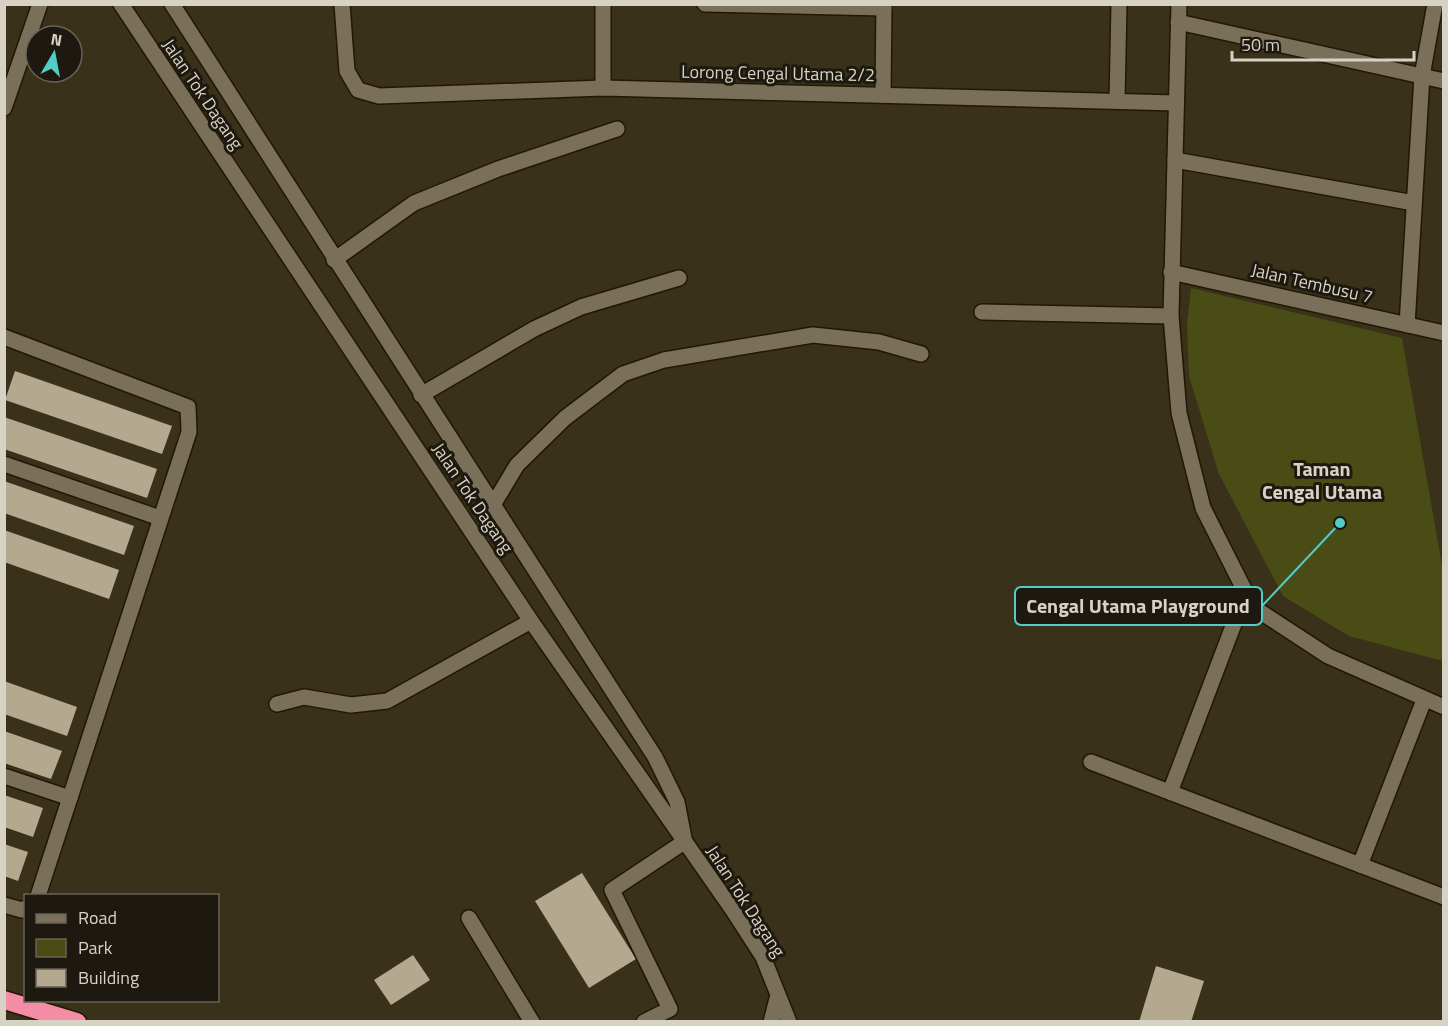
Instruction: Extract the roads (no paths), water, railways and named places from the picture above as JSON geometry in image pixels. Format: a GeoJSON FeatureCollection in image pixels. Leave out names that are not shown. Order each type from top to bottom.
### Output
{"type":"FeatureCollection","features":[{"type":"Feature","properties":{"kind":"highway"},"geometry":{"type":"LineString","coordinates":[[4,1000],[77,1022]]}},
{"type":"Feature","properties":{"kind":"street"},"geometry":{"type":"LineString","coordinates":[[4,108],[40,4]]}},
{"type":"Feature","properties":{"kind":"street","name":"Jalan Tok Dagang"},"geometry":{"type":"LineString","coordinates":[[121,4],[531,621],[763,957],[788,1020]]}},
{"type":"Feature","properties":{"kind":"street"},"geometry":{"type":"LineString","coordinates":[[172,4],[334,260],[655,756],[677,802],[684,842],[612,890],[670,1009],[644,1022]]}},
{"type":"Feature","properties":{"kind":"street","name":"Lorong Cengal Utama 2/2"},"geometry":{"type":"LineString","coordinates":[[342,4],[347,71],[358,90],[379,96],[603,88],[1176,103]]}},
{"type":"Feature","properties":{"kind":"street"},"geometry":{"type":"LineString","coordinates":[[603,4],[603,88]]}},
{"type":"Feature","properties":{"kind":"street"},"geometry":{"type":"LineString","coordinates":[[705,4],[884,6],[884,95]]}},
{"type":"Feature","properties":{"kind":"street"},"geometry":{"type":"LineString","coordinates":[[1117,101],[1119,4]]}},
{"type":"Feature","properties":{"kind":"street"},"geometry":{"type":"LineString","coordinates":[[1179,4],[1171,316],[1179,413],[1203,508],[1253,607],[1328,656],[1443,707]]}},
{"type":"Feature","properties":{"kind":"street"},"geometry":{"type":"LineString","coordinates":[[1407,325],[1422,76],[1435,4]]}},
{"type":"Feature","properties":{"kind":"street"},"geometry":{"type":"LineString","coordinates":[[1178,22],[1443,81]]}},
{"type":"Feature","properties":{"kind":"street"},"geometry":{"type":"LineString","coordinates":[[334,260],[414,203],[498,169],[617,129]]}},
{"type":"Feature","properties":{"kind":"street"},"geometry":{"type":"LineString","coordinates":[[1175,160],[1414,203]]}},
{"type":"Feature","properties":{"kind":"street","name":"Jalan Tembusu 7"},"geometry":{"type":"LineString","coordinates":[[1171,272],[1443,333]]}},
{"type":"Feature","properties":{"kind":"street"},"geometry":{"type":"LineString","coordinates":[[421,395],[534,328],[581,307],[679,278]]}},
{"type":"Feature","properties":{"kind":"street"},"geometry":{"type":"LineString","coordinates":[[982,312],[1171,316]]}},
{"type":"Feature","properties":{"kind":"street"},"geometry":{"type":"LineString","coordinates":[[493,505],[517,465],[565,418],[622,374],[664,360],[813,335],[879,342],[921,354]]}},
{"type":"Feature","properties":{"kind":"street"},"geometry":{"type":"LineString","coordinates":[[4,338],[188,407],[189,432],[39,894]]}},
{"type":"Feature","properties":{"kind":"street"},"geometry":{"type":"LineString","coordinates":[[4,465],[160,518]]}},
{"type":"Feature","properties":{"kind":"street"},"geometry":{"type":"LineString","coordinates":[[1170,792],[1235,621],[1253,607]]}},
{"type":"Feature","properties":{"kind":"street"},"geometry":{"type":"LineString","coordinates":[[277,704],[304,697],[351,705],[387,701],[531,621]]}},
{"type":"Feature","properties":{"kind":"street"},"geometry":{"type":"LineString","coordinates":[[1360,865],[1424,700]]}},
{"type":"Feature","properties":{"kind":"street"},"geometry":{"type":"LineString","coordinates":[[1091,762],[1443,897]]}},
{"type":"Feature","properties":{"kind":"street"},"geometry":{"type":"LineString","coordinates":[[4,776],[70,798]]}},
{"type":"Feature","properties":{"kind":"street"},"geometry":{"type":"LineString","coordinates":[[4,905],[24,909]]}},
{"type":"Feature","properties":{"kind":"street"},"geometry":{"type":"LineString","coordinates":[[469,918],[532,1022]]}},
{"type":"Feature","properties":{"kind":"street"},"geometry":{"type":"LineString","coordinates":[[771,1022],[778,995]]}},
{"type":"Feature","properties":{"kind":"place","name":"Cengal Utama Playground"},"geometry":{"type":"Point","coordinates":[1340,523]}},
{"type":"Feature","properties":{"kind":"district","name":"Taman Cengal Utama"},"geometry":{"type":"Point","coordinates":[1322,480]}}]}
